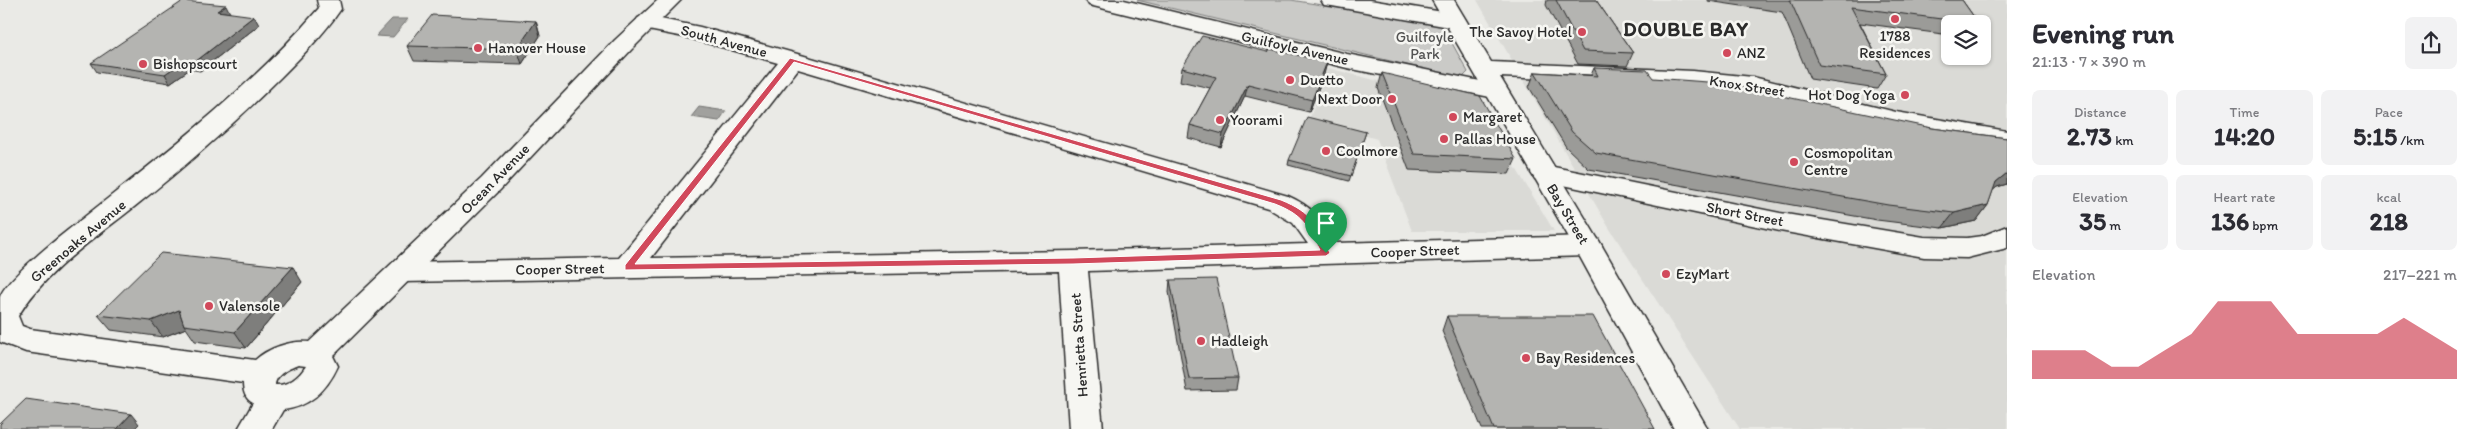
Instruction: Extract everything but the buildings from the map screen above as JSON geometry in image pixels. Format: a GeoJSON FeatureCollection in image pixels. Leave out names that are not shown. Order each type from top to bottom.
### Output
{"type":"FeatureCollection","features":[{"type":"Feature","properties":{"kind":"street","name":"Greenoaks Avenue"},"geometry":{"type":"LineString","coordinates":[[267,385],[26,340],[8,333],[3,316],[10,303],[40,269],[140,188],[236,106],[292,52],[330,9],[328,0]]}},
{"type":"Feature","properties":{"kind":"street","name":"Ocean Avenue"},"geometry":{"type":"LineString","coordinates":[[267,385],[278,360],[298,353],[315,355],[402,272],[491,184],[670,0]]}},
{"type":"Feature","properties":{"kind":"street","name":"Guilfoyle Avenue"},"geometry":{"type":"LineString","coordinates":[[1097,0],[1347,60],[1489,80]]}},
{"type":"Feature","properties":{"kind":"street"},"geometry":{"type":"LineString","coordinates":[[1332,0],[1449,10]]}},
{"type":"Feature","properties":{"kind":"street","name":"Bay Street"},"geometry":{"type":"LineString","coordinates":[[1449,10],[1588,246],[1691,429]]}},
{"type":"Feature","properties":{"kind":"street","name":"South Avenue"},"geometry":{"type":"LineString","coordinates":[[646,23],[692,32],[793,60],[1278,202],[1295,209],[1308,219],[1326,253]]}},
{"type":"Feature","properties":{"kind":"street"},"geometry":{"type":"LineString","coordinates":[[628,267],[793,60]]}},
{"type":"Feature","properties":{"kind":"street","name":"Knox Street"},"geometry":{"type":"LineString","coordinates":[[1489,80],[1684,78],[1753,84],[1896,120],[2007,139]]}},
{"type":"Feature","properties":{"kind":"street","name":"Short Street"},"geometry":{"type":"LineString","coordinates":[[1544,173],[1780,222],[1894,243],[1948,249],[1981,247],[1996,243],[2007,236]]}},
{"type":"Feature","properties":{"kind":"street","name":"Cooper Street"},"geometry":{"type":"LineString","coordinates":[[402,272],[1073,261],[1588,246]]}},
{"type":"Feature","properties":{"kind":"street","name":"Henrietta Street"},"geometry":{"type":"LineString","coordinates":[[1073,261],[1086,429]]}},
{"type":"Feature","properties":{"kind":"street"},"geometry":{"type":"LineString","coordinates":[[255,429],[267,385]]}},
{"type":"Feature","properties":{"kind":"shaded area"},"geometry":{"type":"Polygon","coordinates":[[[1477,0],[2007,0],[2007,429],[1740,429],[1608,226],[1477,0]]]}},
{"type":"Feature","properties":{"kind":"shaded area"},"geometry":{"type":"Polygon","coordinates":[[[392,19],[408,19],[393,37],[376,36],[392,19]]]}},
{"type":"Feature","properties":{"kind":"shaded area"},"geometry":{"type":"Polygon","coordinates":[[[1328,68],[1479,107],[1554,231],[1412,231],[1377,139],[1309,120],[1328,68]]]}},
{"type":"Feature","properties":{"kind":"shaded area"},"geometry":{"type":"Polygon","coordinates":[[[699,107],[726,111],[719,121],[691,117],[699,107]]]}},
{"type":"Feature","properties":{"kind":"green space","name":"Guilfoyle Park"},"geometry":{"type":"Polygon","coordinates":[[[1137,0],[1291,0],[1438,24],[1443,27],[1468,72],[1463,77],[1457,77],[1137,0]]]}},
{"type":"Feature","properties":{"kind":"place","name":"1788 Residences"},"geometry":{"type":"Point","coordinates":[1895,19]}},
{"type":"Feature","properties":{"kind":"place","name":"The Savoy Hotel"},"geometry":{"type":"Point","coordinates":[1582,32]}},
{"type":"Feature","properties":{"kind":"place","name":"Hanover House"},"geometry":{"type":"Point","coordinates":[478,48]}},
{"type":"Feature","properties":{"kind":"place","name":"ANZ"},"geometry":{"type":"Point","coordinates":[1727,53]}},
{"type":"Feature","properties":{"kind":"place","name":"Bishopscourt"},"geometry":{"type":"Point","coordinates":[143,64]}},
{"type":"Feature","properties":{"kind":"place","name":"Duetto"},"geometry":{"type":"Point","coordinates":[1290,80]}},
{"type":"Feature","properties":{"kind":"place","name":"Hot Dog Yoga"},"geometry":{"type":"Point","coordinates":[1905,95]}},
{"type":"Feature","properties":{"kind":"place","name":"Next Door"},"geometry":{"type":"Point","coordinates":[1392,99]}},
{"type":"Feature","properties":{"kind":"place","name":"Margaret"},"geometry":{"type":"Point","coordinates":[1453,117]}},
{"type":"Feature","properties":{"kind":"place","name":"Yoorami"},"geometry":{"type":"Point","coordinates":[1220,120]}},
{"type":"Feature","properties":{"kind":"place","name":"Pallas House"},"geometry":{"type":"Point","coordinates":[1444,139]}},
{"type":"Feature","properties":{"kind":"place","name":"Coolmore"},"geometry":{"type":"Point","coordinates":[1326,151]}},
{"type":"Feature","properties":{"kind":"place","name":"Cosmopolitan Centre"},"geometry":{"type":"Point","coordinates":[1794,162]}},
{"type":"Feature","properties":{"kind":"place","name":"EzyMart"},"geometry":{"type":"Point","coordinates":[1666,274]}},
{"type":"Feature","properties":{"kind":"place","name":"Valensole"},"geometry":{"type":"Point","coordinates":[209,306]}},
{"type":"Feature","properties":{"kind":"place","name":"Hadleigh"},"geometry":{"type":"Point","coordinates":[1201,341]}},
{"type":"Feature","properties":{"kind":"place","name":"Bay Residences"},"geometry":{"type":"Point","coordinates":[1526,358]}},
{"type":"Feature","properties":{"kind":"district","name":"DOUBLE BAY"},"geometry":{"type":"Point","coordinates":[1686,29]}},
{"type":"Feature","properties":{"kind":"route"},"geometry":{"type":"LineString","coordinates":[[793,60],[1278,202],[1295,209],[1308,219],[1326,253],[1073,261],[628,267],[793,60]]}}]}
